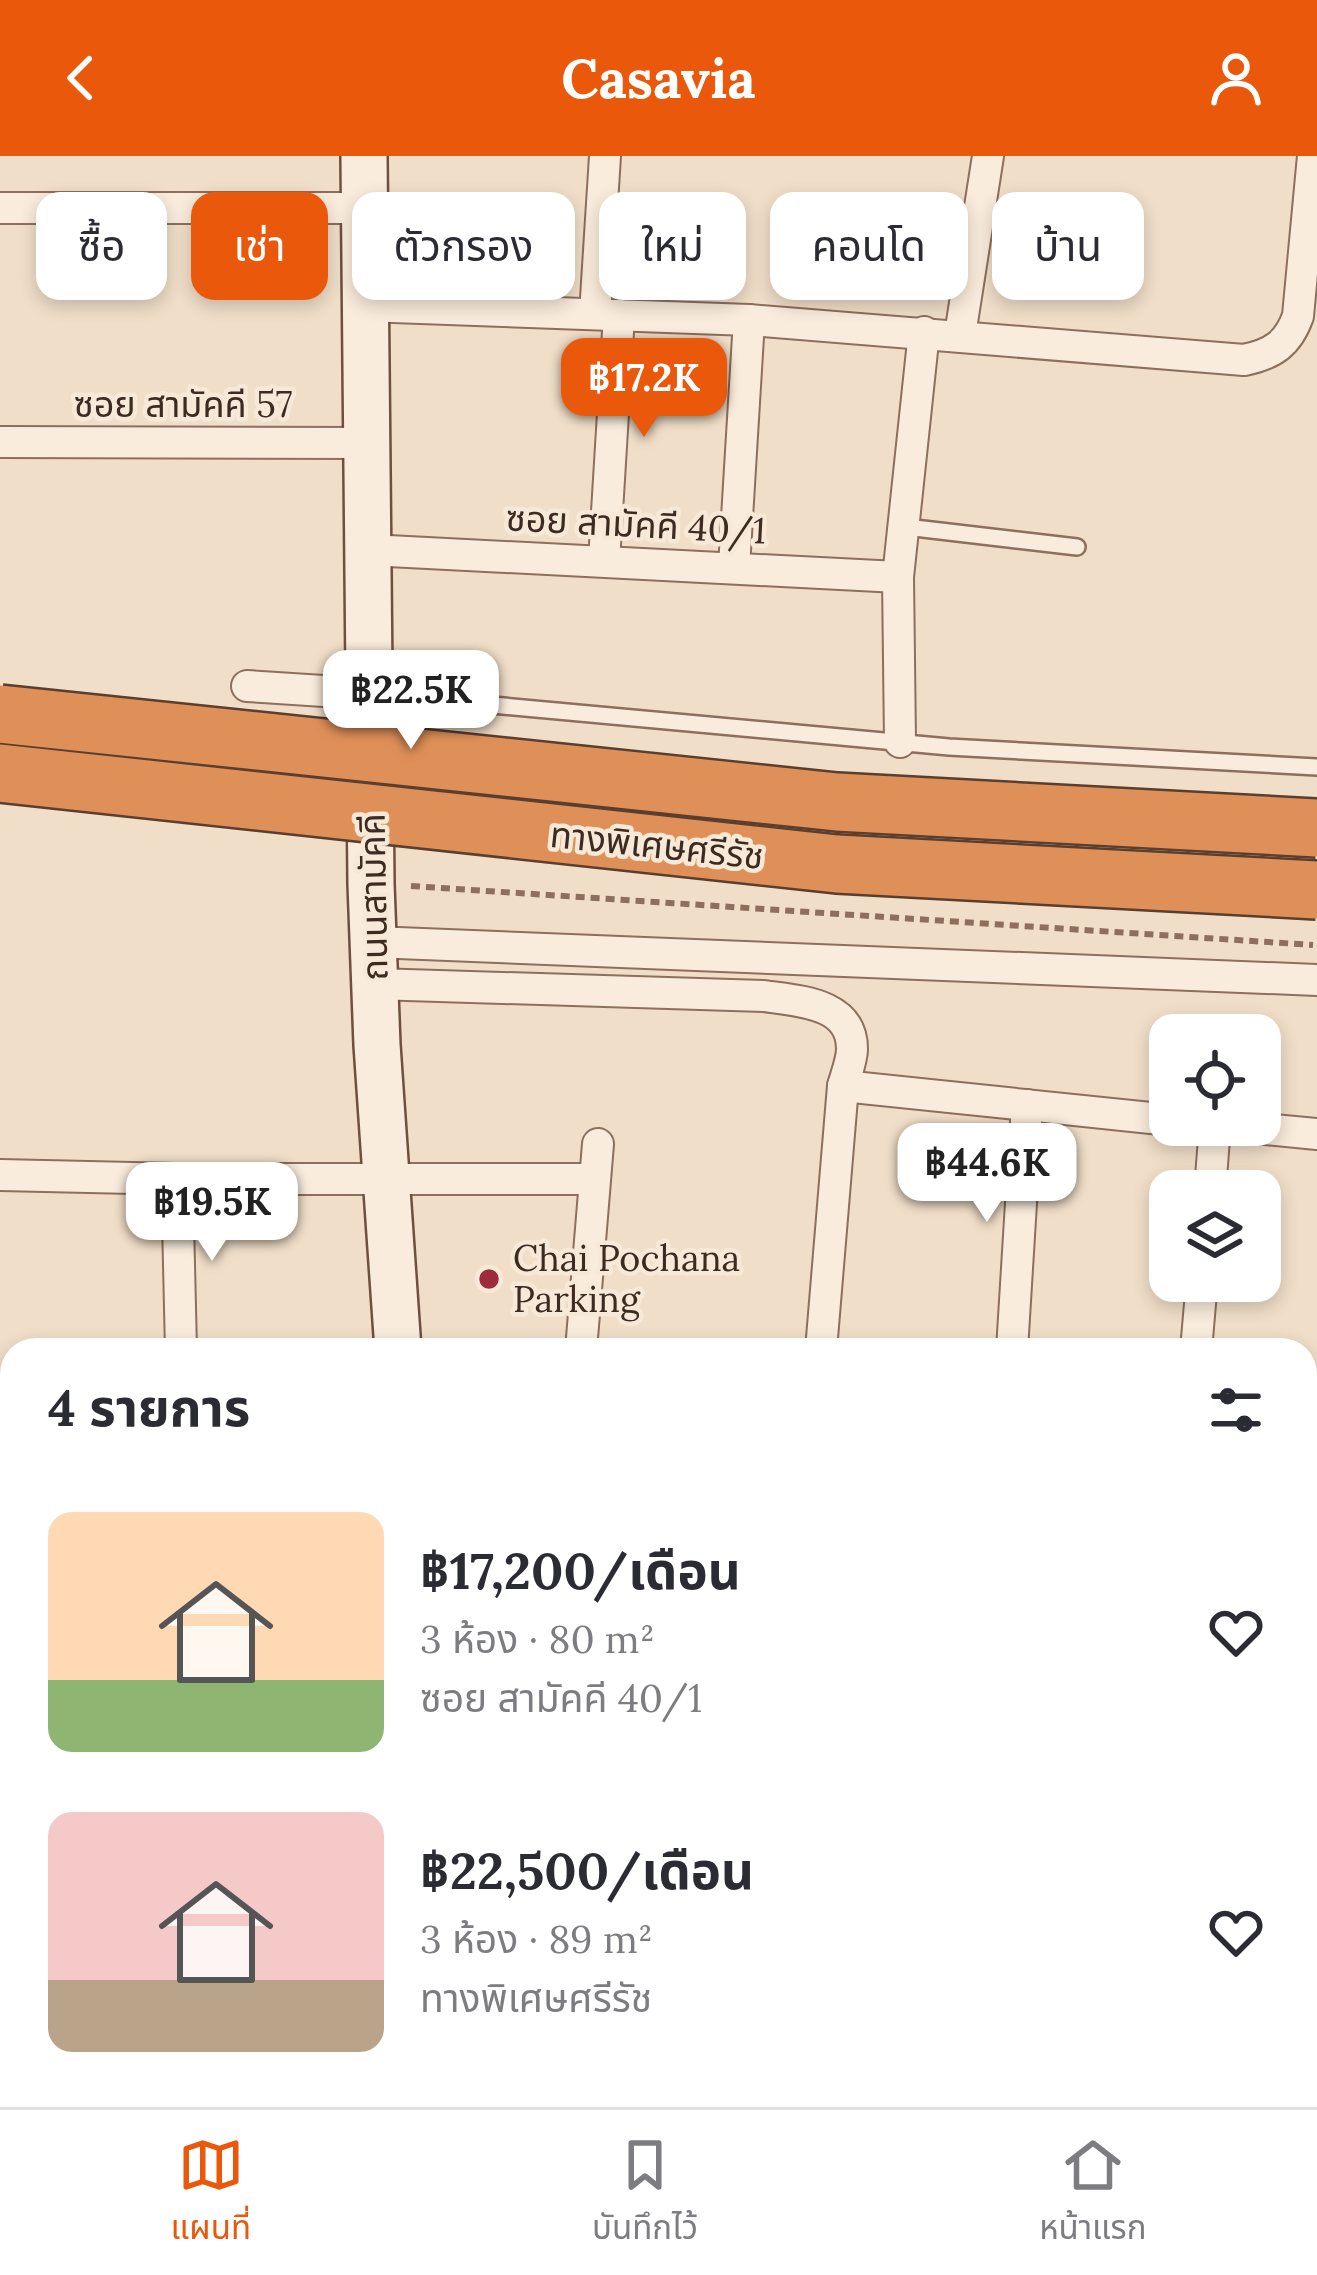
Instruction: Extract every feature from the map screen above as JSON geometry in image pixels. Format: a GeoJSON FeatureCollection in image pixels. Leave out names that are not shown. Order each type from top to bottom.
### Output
{"type":"FeatureCollection","features":[{"type":"Feature","properties":{"kind":"highway","name":"ทางพิเศษศรีรัช"},"geometry":{"type":"LineString","coordinates":[[0,714],[837,802],[1317,828]]}},
{"type":"Feature","properties":{"kind":"highway","name":"ทางพิเศษศรีรัช"},"geometry":{"type":"LineString","coordinates":[[0,773],[837,864],[1317,890]]}},
{"type":"Feature","properties":{"kind":"main road","name":"ถนนสามัคคี"},"geometry":{"type":"LineString","coordinates":[[364,156],[364,192]]}},
{"type":"Feature","properties":{"kind":"main road","name":"ถนนสามัคคี"},"geometry":{"type":"LineString","coordinates":[[365,300],[371,884],[397,1338]]}},
{"type":"Feature","properties":{"kind":"street"},"geometry":{"type":"LineString","coordinates":[[604,561],[605,156]]}},
{"type":"Feature","properties":{"kind":"street"},"geometry":{"type":"LineString","coordinates":[[960,334],[988,156]]}},
{"type":"Feature","properties":{"kind":"street"},"geometry":{"type":"LineString","coordinates":[[365,306],[749,320],[1244,359],[1280,347],[1298,316],[1313,156]]}},
{"type":"Feature","properties":{"kind":"street"},"geometry":{"type":"LineString","coordinates":[[0,208],[352,208]]}},
{"type":"Feature","properties":{"kind":"street"},"geometry":{"type":"LineString","coordinates":[[734,567],[749,320]]}},
{"type":"Feature","properties":{"kind":"street"},"geometry":{"type":"LineString","coordinates":[[900,742],[898,577],[924,332]]}},
{"type":"Feature","properties":{"kind":"street","name":"ซอย สามัคคี 57"},"geometry":{"type":"LineString","coordinates":[[0,442],[367,443]]}},
{"type":"Feature","properties":{"kind":"street","name":"ซอย สามัคคี 40/1"},"geometry":{"type":"LineString","coordinates":[[369,550],[898,577]]}},
{"type":"Feature","properties":{"kind":"street"},"geometry":{"type":"LineString","coordinates":[[247,686],[370,694]]}},
{"type":"Feature","properties":{"kind":"street"},"geometry":{"type":"LineString","coordinates":[[374,963],[1317,980]]}},
{"type":"Feature","properties":{"kind":"street"},"geometry":{"type":"LineString","coordinates":[[374,963],[764,996],[823,1005],[841,1018],[853,1046],[843,1086],[822,1338]]}},
{"type":"Feature","properties":{"kind":"street"},"geometry":{"type":"LineString","coordinates":[[843,1086],[1149,1118]]}},
{"type":"Feature","properties":{"kind":"street"},"geometry":{"type":"LineString","coordinates":[[1013,1338],[1027,1105]]}},
{"type":"Feature","properties":{"kind":"street"},"geometry":{"type":"LineString","coordinates":[[1281,1131],[1317,1134]]}},
{"type":"Feature","properties":{"kind":"street"},"geometry":{"type":"LineString","coordinates":[[582,1338],[598,1144]]}},
{"type":"Feature","properties":{"kind":"street"},"geometry":{"type":"LineString","coordinates":[[0,1175],[593,1179]]}},
{"type":"Feature","properties":{"kind":"street"},"geometry":{"type":"LineString","coordinates":[[177,1179],[181,1338]]}},
{"type":"Feature","properties":{"kind":"street"},"geometry":{"type":"LineString","coordinates":[[1197,1338],[1200,1302]]}},
{"type":"Feature","properties":{"kind":"lane"},"geometry":{"type":"LineString","coordinates":[[906,527],[1077,548]]}},
{"type":"Feature","properties":{"kind":"lane"},"geometry":{"type":"LineString","coordinates":[[370,694],[900,742],[1317,766]]}},
{"type":"Feature","properties":{"kind":"path"},"geometry":{"type":"LineString","coordinates":[[371,884],[1317,945]]}},
{"type":"Feature","properties":{"kind":"place","name":"Chai Pochana Parking"},"geometry":{"type":"Point","coordinates":[489,1279]}}]}
